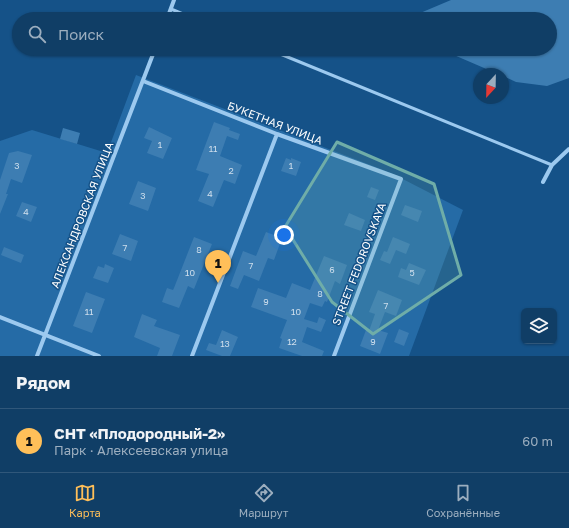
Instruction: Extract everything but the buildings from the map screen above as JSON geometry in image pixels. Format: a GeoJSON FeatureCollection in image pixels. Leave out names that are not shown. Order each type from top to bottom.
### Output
{"type":"FeatureCollection","features":[{"type":"Feature","properties":{"kind":"street"},"geometry":{"type":"LineString","coordinates":[[170,12],[174,0]]}},
{"type":"Feature","properties":{"kind":"street","name":"АЛЕКСАНДРОВСКАЯ УЛИЦА"},"geometry":{"type":"LineString","coordinates":[[37,356],[153,56]]}},
{"type":"Feature","properties":{"kind":"street","name":"БУКЕТНАЯ УЛИЦА"},"geometry":{"type":"LineString","coordinates":[[143,81],[277,134],[401,179]]}},
{"type":"Feature","properties":{"kind":"street"},"geometry":{"type":"LineString","coordinates":[[192,356],[277,134]]}},
{"type":"Feature","properties":{"kind":"street"},"geometry":{"type":"LineString","coordinates":[[543,182],[552,165],[569,149]]}},
{"type":"Feature","properties":{"kind":"street","name":"STREET FEDOROVSKAYA"},"geometry":{"type":"LineString","coordinates":[[334,356],[401,179]]}},
{"type":"Feature","properties":{"kind":"street"},"geometry":{"type":"LineString","coordinates":[[0,317],[99,356]]}},
{"type":"Feature","properties":{"kind":"lane"},"geometry":{"type":"LineString","coordinates":[[171,9],[178,12]]}},
{"type":"Feature","properties":{"kind":"lane"},"geometry":{"type":"LineString","coordinates":[[285,56],[552,165]]}},
{"type":"Feature","properties":{"kind":"highlighted area"},"geometry":{"type":"Polygon","coordinates":[[[337,142],[434,184],[461,275],[373,334],[332,302],[285,227],[337,142]]]}},
{"type":"Feature","properties":{"kind":"shaded area"},"geometry":{"type":"Polygon","coordinates":[[[136,75],[391,173],[463,210],[409,356],[0,356],[0,141],[32,130],[107,153],[136,75]]]}},
{"type":"Feature","properties":{"kind":"place","name":"СНТ «Плодородный-2»"},"geometry":{"type":"Point","coordinates":[218,283]}}]}
